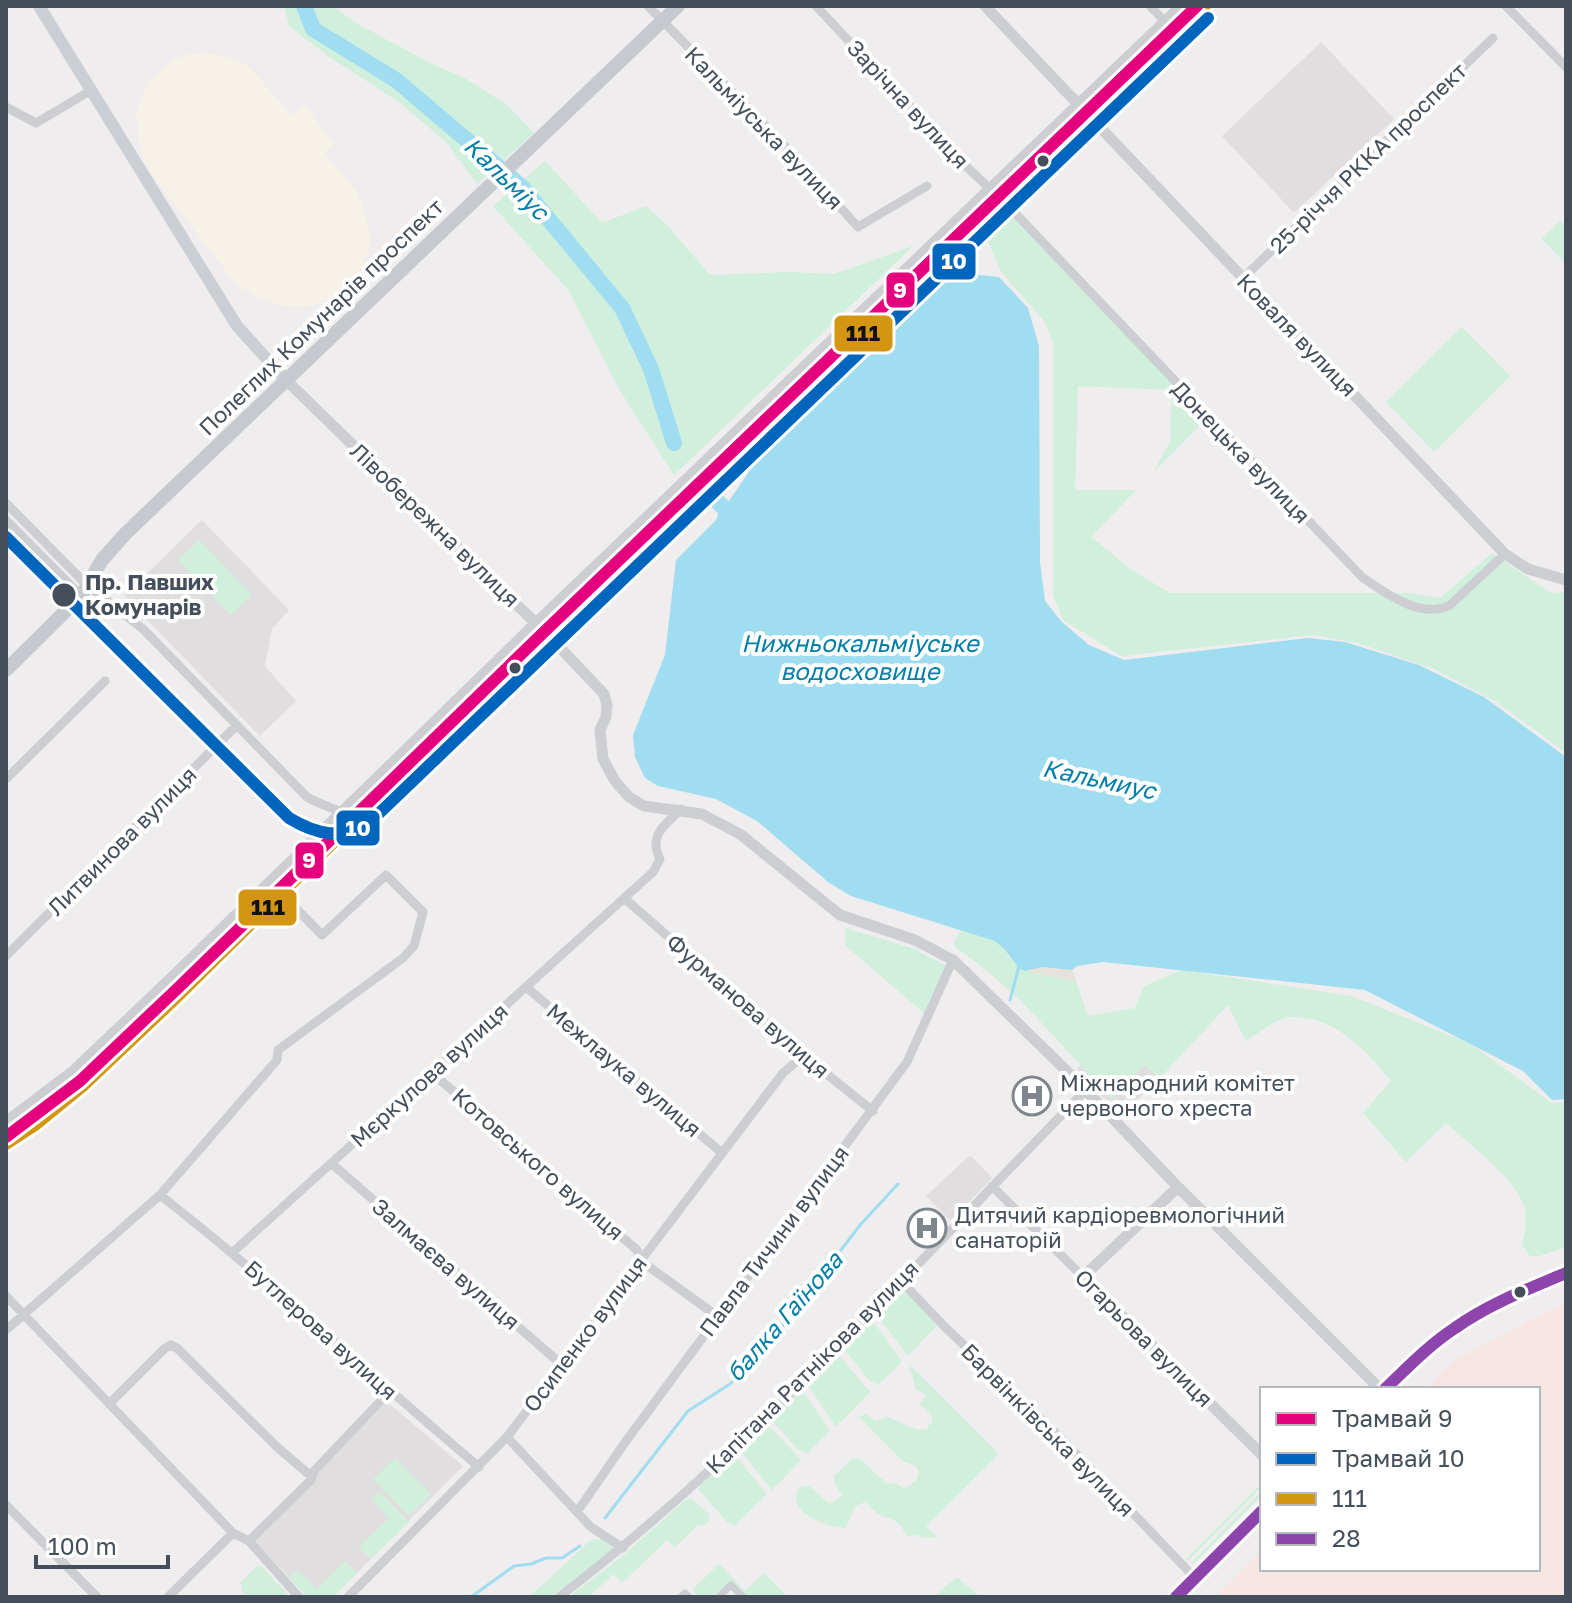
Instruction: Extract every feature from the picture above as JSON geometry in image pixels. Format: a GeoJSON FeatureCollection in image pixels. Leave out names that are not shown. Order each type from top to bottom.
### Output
{"type":"FeatureCollection","features":[{"type":"Feature","properties":{"kind":"main road","name":"Лівобережна вулиця"},"geometry":{"type":"LineString","coordinates":[[39,6],[237,326],[287,381]]}},
{"type":"Feature","properties":{"kind":"main road","name":"Полеглих Комунарів проспект"},"geometry":{"type":"LineString","coordinates":[[6,670],[84,590],[102,560],[125,534],[678,6]]}},
{"type":"Feature","properties":{"kind":"main road"},"geometry":{"type":"LineString","coordinates":[[1384,1387],[1463,1322],[1486,1308],[1566,1273]]}},
{"type":"Feature","properties":{"kind":"main road"},"geometry":{"type":"LineString","coordinates":[[1176,1597],[1260,1513]]}},
{"type":"Feature","properties":{"kind":"street","name":"Кальміуська вулиця"},"geometry":{"type":"LineString","coordinates":[[648,6],[782,143],[858,227],[927,186]]}},
{"type":"Feature","properties":{"kind":"street","name":"Зарічна вулиця"},"geometry":{"type":"LineString","coordinates":[[816,6],[1002,201]]}},
{"type":"Feature","properties":{"kind":"street"},"geometry":{"type":"LineString","coordinates":[[985,6],[1090,116]]}},
{"type":"Feature","properties":{"kind":"street"},"geometry":{"type":"LineString","coordinates":[[1150,6],[1176,33]]}},
{"type":"Feature","properties":{"kind":"street"},"geometry":{"type":"LineString","coordinates":[[6,1122],[83,1062],[181,969],[536,623],[1181,6]]}},
{"type":"Feature","properties":{"kind":"street"},"geometry":{"type":"LineString","coordinates":[[6,1144],[84,1085],[1205,6]]}},
{"type":"Feature","properties":{"kind":"street"},"geometry":{"type":"LineString","coordinates":[[1506,6],[1566,67]]}},
{"type":"Feature","properties":{"kind":"street","name":"25-річчя РККА проспект"},"geometry":{"type":"LineString","coordinates":[[1243,278],[1493,38]]}},
{"type":"Feature","properties":{"kind":"street"},"geometry":{"type":"LineString","coordinates":[[6,107],[36,123],[90,91]]}},
{"type":"Feature","properties":{"kind":"street","name":"Коваля вулиця"},"geometry":{"type":"LineString","coordinates":[[1090,116],[1505,554],[1528,569],[1566,580]]}},
{"type":"Feature","properties":{"kind":"street","name":"Донецька вулиця"},"geometry":{"type":"LineString","coordinates":[[1002,201],[1264,477],[1373,585],[1411,605],[1440,610],[1450,605],[1505,554]]}},
{"type":"Feature","properties":{"kind":"street","name":"Лівобережна вулиця"},"geometry":{"type":"LineString","coordinates":[[287,381],[536,623],[606,700],[606,717],[600,730],[603,759],[615,781],[637,804],[702,814],[740,834],[840,915],[915,940],[953,960],[1380,1387]]}},
{"type":"Feature","properties":{"kind":"street"},"geometry":{"type":"LineString","coordinates":[[6,503],[84,590]]}},
{"type":"Feature","properties":{"kind":"street"},"geometry":{"type":"LineString","coordinates":[[6,520],[84,590],[143,629],[307,797],[323,806],[342,810],[354,822]]}},
{"type":"Feature","properties":{"kind":"street"},"geometry":{"type":"LineString","coordinates":[[6,779],[105,681]]}},
{"type":"Feature","properties":{"kind":"street","name":"Литвинова вулиця"},"geometry":{"type":"LineString","coordinates":[[6,956],[237,725]]}},
{"type":"Feature","properties":{"kind":"street","name":"Мєркулова вулиця"},"geometry":{"type":"LineString","coordinates":[[233,1252],[659,864],[655,835],[681,809]]}},
{"type":"Feature","properties":{"kind":"street"},"geometry":{"type":"LineString","coordinates":[[6,1330],[160,1195],[277,1060],[278,1050],[403,958],[414,946],[423,912],[386,875],[322,935],[282,894]]}},
{"type":"Feature","properties":{"kind":"street","name":"Фурманова вулиця"},"geometry":{"type":"LineString","coordinates":[[624,898],[806,1059],[873,1111]]}},
{"type":"Feature","properties":{"kind":"street","name":"Павла Тичини вулиця"},"geometry":{"type":"LineString","coordinates":[[577,1512],[717,1316],[907,1062],[953,960]]}},
{"type":"Feature","properties":{"kind":"street","name":"Межлаука вулиця"},"geometry":{"type":"LineString","coordinates":[[526,987],[722,1153]]}},
{"type":"Feature","properties":{"kind":"street","name":"Осипенко вулиця"},"geometry":{"type":"LineString","coordinates":[[348,1597],[507,1437],[783,1073],[796,1062],[806,1059]]}},
{"type":"Feature","properties":{"kind":"street","name":"Котовського вулиця"},"geometry":{"type":"LineString","coordinates":[[431,1072],[637,1250],[641,1261],[717,1316]]}},
{"type":"Feature","properties":{"kind":"street","name":"Капітана Ратнікова вулиця"},"geometry":{"type":"LineString","coordinates":[[559,1597],[623,1548],[814,1369],[1086,1090]]}},
{"type":"Feature","properties":{"kind":"street","name":"Залмаєва вулиця"},"geometry":{"type":"LineString","coordinates":[[331,1163],[562,1365]]}},
{"type":"Feature","properties":{"kind":"street","name":"Огарьова вулиця"},"geometry":{"type":"LineString","coordinates":[[992,1186],[1260,1453]]}},
{"type":"Feature","properties":{"kind":"street"},"geometry":{"type":"LineString","coordinates":[[1083,1277],[1178,1187]]}},
{"type":"Feature","properties":{"kind":"street","name":"Бутлерова вулиця"},"geometry":{"type":"LineString","coordinates":[[160,1195],[233,1252],[389,1392],[479,1467]]}},
{"type":"Feature","properties":{"kind":"street","name":"Барвінківська вулиця"},"geometry":{"type":"LineString","coordinates":[[901,1281],[1064,1441],[1195,1578]]}},
{"type":"Feature","properties":{"kind":"street"},"geometry":{"type":"LineString","coordinates":[[6,1296],[233,1533],[249,1541],[299,1597]]}},
{"type":"Feature","properties":{"kind":"street"},"geometry":{"type":"LineString","coordinates":[[109,1404],[171,1345],[312,1477]]}},
{"type":"Feature","properties":{"kind":"street"},"geometry":{"type":"LineString","coordinates":[[249,1541],[389,1392]]}},
{"type":"Feature","properties":{"kind":"street"},"geometry":{"type":"LineString","coordinates":[[507,1437],[591,1527],[623,1548]]}},
{"type":"Feature","properties":{"kind":"street"},"geometry":{"type":"LineString","coordinates":[[6,1505],[97,1597]]}},
{"type":"Feature","properties":{"kind":"street"},"geometry":{"type":"LineString","coordinates":[[168,1597],[233,1533]]}},
{"type":"Feature","properties":{"kind":"street"},"geometry":{"type":"LineString","coordinates":[[719,1597],[731,1585],[743,1597]]}},
{"type":"Feature","properties":{"kind":"street"},"geometry":{"type":"LineString","coordinates":[[681,1597],[685,1593],[689,1597]]}},
{"type":"Feature","properties":{"kind":"shaded area"},"geometry":{"type":"Polygon","coordinates":[[[1321,42],[1394,119],[1294,213],[1222,136],[1321,42]]]}},
{"type":"Feature","properties":{"kind":"shaded area"},"geometry":{"type":"Polygon","coordinates":[[[205,53],[246,64],[292,115],[305,106],[334,143],[324,152],[356,191],[370,232],[369,252],[361,269],[352,281],[327,300],[294,307],[277,305],[236,284],[145,162],[139,144],[136,113],[148,82],[173,60],[205,53]]]}},
{"type":"Feature","properties":{"kind":"shaded area"},"geometry":{"type":"Polygon","coordinates":[[[202,520],[289,610],[272,629],[265,666],[296,701],[260,736],[124,596],[202,520]]]}},
{"type":"Feature","properties":{"kind":"shaded area"},"geometry":{"type":"Polygon","coordinates":[[[1128,1019],[1176,1060],[1121,1117],[1077,1069],[1128,1019]]]}},
{"type":"Feature","properties":{"kind":"shaded area"},"geometry":{"type":"Polygon","coordinates":[[[970,1155],[992,1178],[951,1221],[926,1196],[970,1155]]]}},
{"type":"Feature","properties":{"kind":"shaded area"},"geometry":{"type":"Polygon","coordinates":[[[1566,1302],[1566,1597],[1215,1597],[1260,1552],[1260,1571],[1540,1571],[1540,1387],[1427,1387],[1455,1360],[1566,1302]]]}},
{"type":"Feature","properties":{"kind":"shaded area"},"geometry":{"type":"Polygon","coordinates":[[[386,1401],[463,1466],[333,1597],[307,1597],[254,1540],[317,1478],[318,1473],[386,1401]]]}},
{"type":"Feature","properties":{"kind":"green space"},"geometry":{"type":"Polygon","coordinates":[[[284,6],[333,6],[356,23],[468,80],[507,105],[534,133],[477,184],[448,144],[399,102],[328,56],[289,26],[284,6]]]}},
{"type":"Feature","properties":{"kind":"green space"},"geometry":{"type":"Polygon","coordinates":[[[545,161],[602,223],[646,206],[667,225],[710,275],[834,274],[913,246],[674,475],[619,389],[569,291],[493,206],[545,161]]]}},
{"type":"Feature","properties":{"kind":"green space"},"geometry":{"type":"Polygon","coordinates":[[[1010,214],[1206,419],[1153,473],[1170,442],[1172,390],[1078,386],[1075,490],[1136,490],[1091,537],[1132,570],[1170,593],[1407,593],[1440,598],[1492,553],[1551,593],[1566,592],[1566,753],[1495,701],[1434,669],[1358,643],[1314,635],[1121,656],[1063,620],[1053,595],[1053,341],[1044,321],[1001,272],[986,237],[1010,214]]]}},
{"type":"Feature","properties":{"kind":"green space"},"geometry":{"type":"Polygon","coordinates":[[[1560,221],[1566,227],[1566,264],[1542,239],[1560,221]]]}},
{"type":"Feature","properties":{"kind":"green space"},"geometry":{"type":"Polygon","coordinates":[[[1462,327],[1510,376],[1434,452],[1386,402],[1462,327]]]}},
{"type":"Feature","properties":{"kind":"green space"},"geometry":{"type":"Polygon","coordinates":[[[199,540],[252,595],[231,615],[178,560],[199,540]]]}},
{"type":"Feature","properties":{"kind":"green space"},"geometry":{"type":"Polygon","coordinates":[[[845,928],[912,948],[947,966],[926,1015],[845,945],[845,928]]]}},
{"type":"Feature","properties":{"kind":"green space"},"geometry":{"type":"Polygon","coordinates":[[[967,931],[995,941],[1011,960],[1030,970],[1042,967],[1072,970],[1088,1016],[1135,1008],[1144,986],[1182,970],[1351,996],[1469,1043],[1552,1103],[1566,1102],[1566,1247],[1530,1256],[1522,1244],[1526,1216],[1524,1206],[1512,1184],[1446,1123],[1406,1162],[1363,1113],[1391,1081],[1359,1046],[1334,1028],[1306,1018],[1290,1017],[1273,1023],[1246,1041],[1228,1005],[1159,1079],[1145,1065],[1111,1099],[1018,999],[956,948],[954,941],[959,933],[967,931]]]}},
{"type":"Feature","properties":{"kind":"green space"},"geometry":{"type":"Polygon","coordinates":[[[902,1288],[937,1325],[908,1356],[876,1314],[902,1288]]]}},
{"type":"Feature","properties":{"kind":"green space"},"geometry":{"type":"Polygon","coordinates":[[[872,1320],[901,1360],[878,1385],[870,1381],[844,1349],[872,1320]]]}},
{"type":"Feature","properties":{"kind":"green space"},"geometry":{"type":"Polygon","coordinates":[[[838,1354],[870,1392],[836,1427],[808,1385],[838,1354]]]}},
{"type":"Feature","properties":{"kind":"green space"},"geometry":{"type":"Polygon","coordinates":[[[911,1366],[999,1454],[926,1526],[938,1538],[907,1536],[896,1521],[882,1516],[865,1502],[855,1506],[846,1528],[810,1517],[798,1504],[796,1496],[799,1487],[809,1486],[830,1504],[842,1495],[834,1476],[853,1458],[860,1459],[887,1484],[896,1483],[905,1489],[917,1480],[919,1472],[916,1466],[903,1461],[859,1417],[866,1414],[875,1421],[888,1417],[926,1430],[932,1416],[920,1404],[926,1394],[916,1390],[912,1373],[908,1371],[911,1366]]]}},
{"type":"Feature","properties":{"kind":"green space"},"geometry":{"type":"Polygon","coordinates":[[[801,1389],[830,1431],[807,1454],[799,1450],[771,1420],[801,1389]]]}},
{"type":"Feature","properties":{"kind":"green space"},"geometry":{"type":"Polygon","coordinates":[[[766,1423],[801,1460],[772,1490],[740,1450],[766,1423]]]}},
{"type":"Feature","properties":{"kind":"green space"},"geometry":{"type":"Polygon","coordinates":[[[734,1454],[767,1494],[734,1526],[699,1490],[700,1485],[734,1454]]]}},
{"type":"Feature","properties":{"kind":"green space"},"geometry":{"type":"Polygon","coordinates":[[[395,1458],[431,1494],[409,1516],[373,1479],[395,1458]]]}},
{"type":"Feature","properties":{"kind":"green space"},"geometry":{"type":"Polygon","coordinates":[[[1260,1485],[1188,1561],[1186,1559],[1260,1485]]]}},
{"type":"Feature","properties":{"kind":"green space"},"geometry":{"type":"Polygon","coordinates":[[[379,1491],[409,1522],[371,1559],[359,1547],[389,1518],[371,1499],[379,1491]]]}},
{"type":"Feature","properties":{"kind":"green space"},"geometry":{"type":"Polygon","coordinates":[[[1260,1493],[1260,1497],[1191,1563],[1260,1493]]]}},
{"type":"Feature","properties":{"kind":"green space"},"geometry":{"type":"Polygon","coordinates":[[[692,1499],[709,1514],[709,1521],[704,1525],[698,1525],[675,1547],[667,1540],[622,1583],[613,1574],[589,1597],[569,1597],[624,1555],[685,1500],[692,1499]]]}},
{"type":"Feature","properties":{"kind":"green space"},"geometry":{"type":"Polygon","coordinates":[[[601,1539],[610,1543],[614,1550],[551,1597],[529,1597],[591,1540],[601,1539]]]}},
{"type":"Feature","properties":{"kind":"green space"},"geometry":{"type":"Polygon","coordinates":[[[345,1561],[357,1573],[333,1597],[307,1597],[289,1578],[297,1570],[317,1589],[345,1561]]]}},
{"type":"Feature","properties":{"kind":"green space"},"geometry":{"type":"Polygon","coordinates":[[[719,1564],[745,1591],[764,1573],[785,1594],[781,1597],[741,1597],[729,1585],[715,1597],[698,1597],[692,1590],[719,1564]]]}},
{"type":"Feature","properties":{"kind":"green space"},"geometry":{"type":"Polygon","coordinates":[[[257,1566],[261,1566],[290,1597],[247,1597],[240,1583],[257,1566]]]}},
{"type":"Feature","properties":{"kind":"green space"},"geometry":{"type":"Polygon","coordinates":[[[957,1577],[980,1597],[933,1597],[957,1577]]]}},
{"type":"Feature","properties":{"kind":"sand"},"geometry":{"type":"Polygon","coordinates":[[[1042,967],[1072,970],[1077,982],[1025,971],[1042,967]]]}},
{"type":"Feature","properties":{"kind":"water","name":"Нижньокальміуське водосховище"},"geometry":{"type":"Polygon","coordinates":[[[970,274],[999,277],[1028,308],[1039,346],[1040,562],[1045,601],[1062,622],[1089,645],[1124,660],[1308,638],[1345,642],[1419,665],[1484,697],[1566,757],[1566,1099],[1552,1100],[1523,1071],[1365,990],[1103,962],[1077,966],[1072,970],[1042,967],[1025,971],[995,941],[851,896],[828,882],[757,821],[716,799],[658,786],[645,778],[635,757],[633,735],[665,655],[676,560],[717,519],[720,504],[729,501],[761,454],[940,281],[970,274]]]}},
{"type":"Feature","properties":{"kind":"waterway","name":"Кальміус"},"geometry":{"type":"LineString","coordinates":[[304,6],[313,29],[396,80],[522,187],[622,308],[651,369],[674,443]]}},
{"type":"Feature","properties":{"kind":"waterway","name":"Кальмиус"},"geometry":{"type":"LineString","coordinates":[[716,500],[735,519]]}},
{"type":"Feature","properties":{"kind":"waterway"},"geometry":{"type":"LineString","coordinates":[[1010,1000],[1019,966]]}},
{"type":"Feature","properties":{"kind":"waterway","name":"балка Гаїнова"},"geometry":{"type":"LineString","coordinates":[[605,1518],[688,1411],[730,1384],[771,1341],[861,1224],[898,1184]]}},
{"type":"Feature","properties":{"kind":"waterway"},"geometry":{"type":"LineString","coordinates":[[471,1597],[514,1566],[546,1558],[562,1558],[580,1546]]}},
{"type":"Feature","properties":{"kind":"tram line","name":"9"},"geometry":{"type":"LineString","coordinates":[[6,1137],[80,1081],[178,988],[1197,6]]}},
{"type":"Feature","properties":{"kind":"tram line","name":"10"},"geometry":{"type":"LineString","coordinates":[[6,537],[289,818],[330,833],[360,828],[370,822],[1208,18]]}},
{"type":"Feature","properties":{"kind":"transit line","name":"111"},"geometry":{"type":"LineString","coordinates":[[6,1144],[84,1085],[177,997],[354,822],[1205,6]]}},
{"type":"Feature","properties":{"kind":"transit line","name":"28"},"geometry":{"type":"LineString","coordinates":[[1387,1387],[1427,1349],[1468,1319],[1566,1273]]}},
{"type":"Feature","properties":{"kind":"transit line","name":"28"},"geometry":{"type":"LineString","coordinates":[[1176,1597],[1260,1513]]}},
{"type":"Feature","properties":{"kind":"place","name":"Пр. Павших Комунарiв"},"geometry":{"type":"Point","coordinates":[64,595]}},
{"type":"Feature","properties":{"kind":"place","name":"Міжнародний комітет червоного хреста"},"geometry":{"type":"Point","coordinates":[1032,1096]}},
{"type":"Feature","properties":{"kind":"place","name":"Дитячий кардіоревмологічний санаторій"},"geometry":{"type":"Point","coordinates":[927,1228]}}]}
